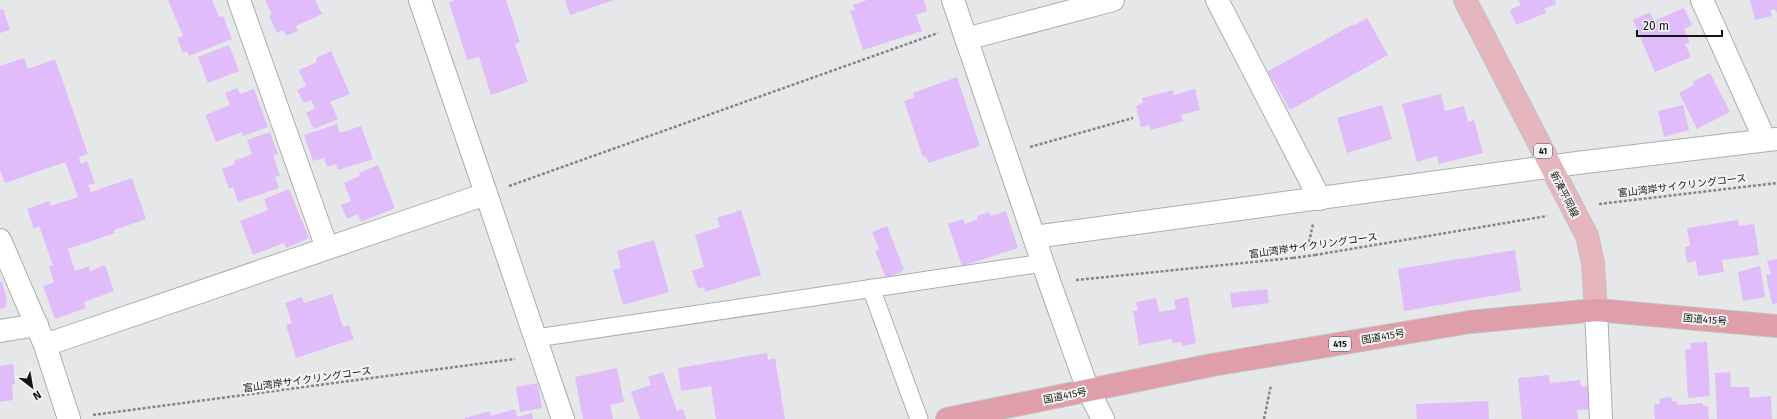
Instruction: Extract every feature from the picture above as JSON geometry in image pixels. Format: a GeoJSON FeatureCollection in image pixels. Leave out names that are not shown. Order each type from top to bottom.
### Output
{"type":"FeatureCollection","features":[{"type":"Feature","properties":{"kind":"highway","name":"国道415号"},"geometry":{"type":"LineString","coordinates":[[947,419],[1212,365],[1470,322],[1596,310],[1777,326]]}},
{"type":"Feature","properties":{"kind":"main road","name":"新湊平岡線"},"geometry":{"type":"LineString","coordinates":[[1465,0],[1587,236],[1593,263],[1596,310]]}},
{"type":"Feature","properties":{"kind":"street"},"geometry":{"type":"LineString","coordinates":[[239,0],[327,248]]}},
{"type":"Feature","properties":{"kind":"street"},"geometry":{"type":"LineString","coordinates":[[420,0],[563,419]]}},
{"type":"Feature","properties":{"kind":"street"},"geometry":{"type":"LineString","coordinates":[[953,0],[1088,390],[1103,419]]}},
{"type":"Feature","properties":{"kind":"street"},"geometry":{"type":"LineString","coordinates":[[964,32],[1113,0]]}},
{"type":"Feature","properties":{"kind":"street"},"geometry":{"type":"LineString","coordinates":[[1216,0],[1320,199]]}},
{"type":"Feature","properties":{"kind":"street"},"geometry":{"type":"LineString","coordinates":[[1034,237],[1551,167],[1771,139],[1702,0]]}},
{"type":"Feature","properties":{"kind":"street"},"geometry":{"type":"LineString","coordinates":[[45,346],[486,194]]}},
{"type":"Feature","properties":{"kind":"street"},"geometry":{"type":"LineString","coordinates":[[0,240],[45,346],[79,418]]}},
{"type":"Feature","properties":{"kind":"street"},"geometry":{"type":"LineString","coordinates":[[1596,310],[1601,419]]}},
{"type":"Feature","properties":{"kind":"street"},"geometry":{"type":"LineString","coordinates":[[0,331],[37,326]]}},
{"type":"Feature","properties":{"kind":"lane"},"geometry":{"type":"LineString","coordinates":[[536,338],[1043,263]]}},
{"type":"Feature","properties":{"kind":"lane"},"geometry":{"type":"LineString","coordinates":[[871,288],[919,419]]}},
{"type":"Feature","properties":{"kind":"path"},"geometry":{"type":"LineString","coordinates":[[486,194],[964,32]]}},
{"type":"Feature","properties":{"kind":"path"},"geometry":{"type":"LineString","coordinates":[[1006,154],[1133,118]]}},
{"type":"Feature","properties":{"kind":"path","name":"富山湾岸サイクリングコース"},"geometry":{"type":"LineString","coordinates":[[1598,204],[1777,182]]}},
{"type":"Feature","properties":{"kind":"path","name":"富山湾岸サイクリングコース"},"geometry":{"type":"LineString","coordinates":[[1071,281],[1315,255],[1549,215]]}},
{"type":"Feature","properties":{"kind":"path"},"geometry":{"type":"LineString","coordinates":[[1308,247],[1310,236]]}},
{"type":"Feature","properties":{"kind":"path","name":"富山湾岸サイクリングコース"},"geometry":{"type":"LineString","coordinates":[[79,418],[520,358]]}},
{"type":"Feature","properties":{"kind":"path"},"geometry":{"type":"LineString","coordinates":[[1264,419],[1271,385]]}},
{"type":"Feature","properties":{"kind":"building"},"geometry":{"type":"Polygon","coordinates":[[[168,0],[212,0],[219,17],[223,16],[232,39],[189,56],[187,51],[183,53],[177,38],[183,36],[168,0]]]}},
{"type":"Feature","properties":{"kind":"building"},"geometry":{"type":"Polygon","coordinates":[[[265,0],[315,0],[322,14],[296,26],[298,31],[286,36],[283,30],[277,33],[269,16],[272,14],[265,0]]]}},
{"type":"Feature","properties":{"kind":"building"},"geometry":{"type":"Polygon","coordinates":[[[455,0],[506,0],[520,42],[515,44],[528,82],[491,95],[479,57],[467,60],[449,2],[455,0]]]}},
{"type":"Feature","properties":{"kind":"building"},"geometry":{"type":"Polygon","coordinates":[[[565,0],[614,0],[570,15],[565,0]]]}},
{"type":"Feature","properties":{"kind":"building"},"geometry":{"type":"Polygon","coordinates":[[[867,0],[924,0],[927,11],[916,15],[922,31],[863,50],[850,11],[855,10],[853,5],[867,0]]]}},
{"type":"Feature","properties":{"kind":"building"},"geometry":{"type":"Polygon","coordinates":[[[1518,0],[1555,0],[1556,4],[1544,9],[1546,13],[1516,25],[1510,10],[1521,5],[1518,0]]]}},
{"type":"Feature","properties":{"kind":"building"},"geometry":{"type":"Polygon","coordinates":[[[1750,0],[1777,0],[1777,13],[1775,9],[1770,11],[1772,16],[1755,20],[1750,0]]]}},
{"type":"Feature","properties":{"kind":"building"},"geometry":{"type":"Polygon","coordinates":[[[1684,8],[1692,25],[1684,29],[1690,43],[1685,44],[1691,57],[1655,72],[1633,20],[1650,12],[1654,21],[1684,8]]]}},
{"type":"Feature","properties":{"kind":"building"},"geometry":{"type":"Polygon","coordinates":[[[3,9],[10,30],[0,33],[0,10],[3,9]]]}},
{"type":"Feature","properties":{"kind":"building"},"geometry":{"type":"Polygon","coordinates":[[[1367,18],[1388,55],[1290,110],[1268,71],[1367,18]]]}},
{"type":"Feature","properties":{"kind":"building"},"geometry":{"type":"Polygon","coordinates":[[[229,45],[239,71],[208,83],[198,57],[229,45]]]}},
{"type":"Feature","properties":{"kind":"building"},"geometry":{"type":"Polygon","coordinates":[[[331,51],[350,94],[330,102],[338,119],[314,129],[306,113],[315,108],[311,100],[304,103],[297,90],[306,86],[299,70],[317,62],[316,58],[331,51]]]}},
{"type":"Feature","properties":{"kind":"building"},"geometry":{"type":"Polygon","coordinates":[[[24,58],[28,69],[55,59],[88,154],[79,157],[81,164],[87,161],[95,183],[88,185],[91,192],[132,178],[146,219],[114,230],[115,233],[68,249],[75,271],[89,266],[90,271],[105,265],[114,291],[84,302],[86,308],[55,319],[43,286],[54,282],[49,266],[53,265],[39,226],[34,229],[27,209],[49,201],[51,206],[78,197],[65,162],[5,183],[0,170],[0,66],[24,58]]]}},
{"type":"Feature","properties":{"kind":"building"},"geometry":{"type":"Polygon","coordinates":[[[1710,73],[1730,112],[1697,129],[1679,93],[1694,85],[1692,82],[1710,73]]]}},
{"type":"Feature","properties":{"kind":"building"},"geometry":{"type":"Polygon","coordinates":[[[957,77],[980,146],[928,163],[926,156],[923,157],[904,101],[914,98],[913,93],[957,77]]]}},
{"type":"Feature","properties":{"kind":"building"},"geometry":{"type":"Polygon","coordinates":[[[237,88],[240,94],[254,89],[268,127],[243,136],[242,132],[216,142],[205,115],[230,105],[225,93],[237,88]]]}},
{"type":"Feature","properties":{"kind":"building"},"geometry":{"type":"Polygon","coordinates":[[[1195,89],[1200,110],[1181,115],[1183,121],[1151,130],[1149,125],[1141,127],[1136,106],[1143,103],[1142,98],[1173,90],[1174,95],[1195,89]]]}},
{"type":"Feature","properties":{"kind":"building"},"geometry":{"type":"Polygon","coordinates":[[[1441,94],[1445,111],[1464,106],[1468,122],[1474,120],[1483,153],[1439,164],[1437,156],[1417,162],[1402,104],[1441,94]]]}},
{"type":"Feature","properties":{"kind":"building"},"geometry":{"type":"Polygon","coordinates":[[[1382,105],[1392,139],[1347,153],[1337,118],[1382,105]]]}},
{"type":"Feature","properties":{"kind":"building"},"geometry":{"type":"Polygon","coordinates":[[[1683,105],[1689,130],[1664,137],[1658,111],[1683,105]]]}},
{"type":"Feature","properties":{"kind":"building"},"geometry":{"type":"Polygon","coordinates":[[[337,124],[340,133],[361,126],[373,159],[338,170],[336,164],[327,167],[324,158],[313,161],[304,135],[337,124]]]}},
{"type":"Feature","properties":{"kind":"building"},"geometry":{"type":"Polygon","coordinates":[[[270,132],[278,154],[273,156],[280,176],[275,177],[279,188],[238,202],[233,187],[229,189],[222,169],[235,164],[234,161],[252,154],[247,140],[270,132]]]}},
{"type":"Feature","properties":{"kind":"building"},"geometry":{"type":"Polygon","coordinates":[[[378,165],[395,208],[361,222],[358,214],[347,219],[341,205],[351,201],[344,183],[360,176],[359,173],[378,165]]]}},
{"type":"Feature","properties":{"kind":"building"},"geometry":{"type":"Polygon","coordinates":[[[289,189],[309,238],[286,248],[284,243],[253,255],[240,221],[268,210],[264,199],[289,189]]]}},
{"type":"Feature","properties":{"kind":"building"},"geometry":{"type":"Polygon","coordinates":[[[741,210],[761,275],[705,292],[704,287],[698,289],[692,271],[704,267],[695,235],[720,227],[717,218],[741,210]]]}},
{"type":"Feature","properties":{"kind":"building"},"geometry":{"type":"Polygon","coordinates":[[[1006,211],[1018,248],[962,266],[948,224],[963,219],[965,224],[978,219],[977,216],[989,212],[991,216],[1006,211]]]}},
{"type":"Feature","properties":{"kind":"building"},"geometry":{"type":"Polygon","coordinates":[[[1738,220],[1739,226],[1754,224],[1759,255],[1722,260],[1724,272],[1698,276],[1696,261],[1687,263],[1685,247],[1690,246],[1687,228],[1738,220]]]}},
{"type":"Feature","properties":{"kind":"building"},"geometry":{"type":"Polygon","coordinates":[[[887,226],[904,269],[901,272],[886,278],[875,251],[879,249],[872,232],[887,226]]]}},
{"type":"Feature","properties":{"kind":"building"},"geometry":{"type":"Polygon","coordinates":[[[654,240],[669,292],[623,305],[613,270],[621,268],[617,251],[654,240]]]}},
{"type":"Feature","properties":{"kind":"building"},"geometry":{"type":"Polygon","coordinates":[[[1515,250],[1521,291],[1404,311],[1398,269],[1515,250]]]}},
{"type":"Feature","properties":{"kind":"building"},"geometry":{"type":"Polygon","coordinates":[[[1777,259],[1777,303],[1772,304],[1766,275],[1771,274],[1767,261],[1777,259]]]}},
{"type":"Feature","properties":{"kind":"building"},"geometry":{"type":"Polygon","coordinates":[[[1760,266],[1765,297],[1743,301],[1738,272],[1760,266]]]}},
{"type":"Feature","properties":{"kind":"building"},"geometry":{"type":"Polygon","coordinates":[[[2,281],[7,301],[5,308],[0,309],[0,282],[2,281]]]}},
{"type":"Feature","properties":{"kind":"building"},"geometry":{"type":"Polygon","coordinates":[[[1267,289],[1269,303],[1232,308],[1230,293],[1267,289]]]}},
{"type":"Feature","properties":{"kind":"building"},"geometry":{"type":"Polygon","coordinates":[[[332,294],[343,327],[349,325],[354,339],[296,358],[286,325],[292,323],[285,303],[302,297],[304,303],[332,294]]]}},
{"type":"Feature","properties":{"kind":"building"},"geometry":{"type":"Polygon","coordinates":[[[1188,297],[1196,343],[1182,346],[1181,342],[1172,343],[1172,339],[1139,345],[1133,311],[1138,311],[1136,302],[1156,298],[1159,312],[1176,309],[1174,300],[1188,297]]]}},
{"type":"Feature","properties":{"kind":"building"},"geometry":{"type":"Polygon","coordinates":[[[1707,342],[1710,396],[1688,398],[1685,349],[1691,349],[1690,343],[1707,342]]]}},
{"type":"Feature","properties":{"kind":"building"},"geometry":{"type":"Polygon","coordinates":[[[767,353],[768,360],[775,358],[785,419],[716,419],[711,386],[681,391],[678,368],[767,353]]]}},
{"type":"Feature","properties":{"kind":"building"},"geometry":{"type":"Polygon","coordinates":[[[13,364],[15,384],[12,384],[13,400],[0,402],[0,366],[13,364]]]}},
{"type":"Feature","properties":{"kind":"building"},"geometry":{"type":"Polygon","coordinates":[[[617,368],[624,402],[610,405],[613,419],[583,419],[575,377],[617,368]]]}},
{"type":"Feature","properties":{"kind":"building"},"geometry":{"type":"Polygon","coordinates":[[[663,372],[677,411],[683,409],[686,419],[640,419],[631,392],[651,385],[648,377],[663,372]]]}},
{"type":"Feature","properties":{"kind":"building"},"geometry":{"type":"Polygon","coordinates":[[[1730,372],[1731,387],[1749,387],[1750,398],[1771,396],[1772,419],[1717,419],[1715,373],[1730,372]]]}},
{"type":"Feature","properties":{"kind":"building"},"geometry":{"type":"Polygon","coordinates":[[[1549,375],[1550,383],[1580,380],[1581,387],[1590,386],[1592,409],[1577,410],[1578,419],[1522,419],[1518,378],[1549,375]]]}},
{"type":"Feature","properties":{"kind":"building"},"geometry":{"type":"Polygon","coordinates":[[[538,383],[542,408],[520,412],[516,387],[538,383]]]}},
{"type":"Feature","properties":{"kind":"building"},"geometry":{"type":"Polygon","coordinates":[[[1671,397],[1672,401],[1677,401],[1677,405],[1703,403],[1703,406],[1708,406],[1709,419],[1655,419],[1654,405],[1660,404],[1659,399],[1671,397]]]}},
{"type":"Feature","properties":{"kind":"building"},"geometry":{"type":"Polygon","coordinates":[[[1488,401],[1489,419],[1417,419],[1416,404],[1488,401]]]}},
{"type":"Feature","properties":{"kind":"building"},"geometry":{"type":"Polygon","coordinates":[[[515,409],[517,417],[532,413],[533,419],[465,419],[490,411],[491,416],[515,409]]]}}]}
